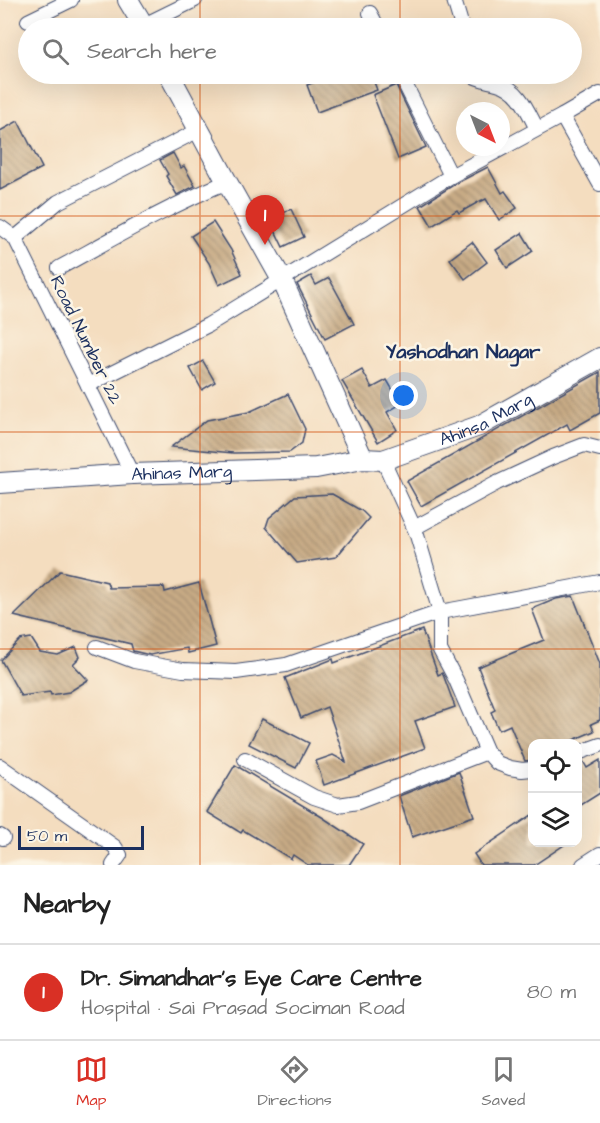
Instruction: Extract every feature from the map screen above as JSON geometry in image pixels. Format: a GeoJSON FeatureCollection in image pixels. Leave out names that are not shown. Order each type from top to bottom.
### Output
{"type":"FeatureCollection","features":[{"type":"Feature","properties":{"kind":"street"},"geometry":{"type":"LineString","coordinates":[[34,18],[71,0]]}},
{"type":"Feature","properties":{"kind":"street"},"geometry":{"type":"LineString","coordinates":[[128,0],[137,18]]}},
{"type":"Feature","properties":{"kind":"street"},"geometry":{"type":"LineString","coordinates":[[161,18],[195,0]]}},
{"type":"Feature","properties":{"kind":"street"},"geometry":{"type":"LineString","coordinates":[[454,0],[459,18]]}},
{"type":"Feature","properties":{"kind":"street"},"geometry":{"type":"LineString","coordinates":[[370,13],[373,18]]}},
{"type":"Feature","properties":{"kind":"street"},"geometry":{"type":"LineString","coordinates":[[174,84],[282,280],[373,460],[416,532],[440,612],[440,650],[456,680],[487,752],[497,763],[510,768],[528,769]]}},
{"type":"Feature","properties":{"kind":"street"},"geometry":{"type":"LineString","coordinates":[[405,84],[451,176]]}},
{"type":"Feature","properties":{"kind":"street"},"geometry":{"type":"LineString","coordinates":[[500,84],[514,90],[521,98],[537,129]]}},
{"type":"Feature","properties":{"kind":"street"},"geometry":{"type":"LineString","coordinates":[[88,385],[208,325],[451,176],[600,94]]}},
{"type":"Feature","properties":{"kind":"street"},"geometry":{"type":"LineString","coordinates":[[562,116],[600,184]]}},
{"type":"Feature","properties":{"kind":"street"},"geometry":{"type":"LineString","coordinates":[[15,238],[58,202],[199,130]]}},
{"type":"Feature","properties":{"kind":"street"},"geometry":{"type":"LineString","coordinates":[[59,268],[203,192],[227,182]]}},
{"type":"Feature","properties":{"kind":"street","name":"Road Number 22"},"geometry":{"type":"LineString","coordinates":[[1,227],[15,238],[132,474]]}},
{"type":"Feature","properties":{"kind":"street","name":"Ahinsa Marg"},"geometry":{"type":"LineString","coordinates":[[373,460],[479,426],[600,357]]}},
{"type":"Feature","properties":{"kind":"street"},"geometry":{"type":"LineString","coordinates":[[416,532],[416,527],[497,483],[553,457],[584,445],[600,449]]}},
{"type":"Feature","properties":{"kind":"street","name":"Ahinas Marg"},"geometry":{"type":"LineString","coordinates":[[0,483],[132,474],[316,468],[373,460]]}},
{"type":"Feature","properties":{"kind":"street"},"geometry":{"type":"LineString","coordinates":[[97,647],[134,661],[183,670],[236,672],[286,665],[440,612],[600,582]]}},
{"type":"Feature","properties":{"kind":"street"},"geometry":{"type":"LineString","coordinates":[[582,752],[600,745]]}},
{"type":"Feature","properties":{"kind":"street"},"geometry":{"type":"LineString","coordinates":[[245,759],[314,797],[338,805],[358,802],[487,752]]}},
{"type":"Feature","properties":{"kind":"street"},"geometry":{"type":"LineString","coordinates":[[0,766],[116,847],[120,855],[113,865]]}},
{"type":"Feature","properties":{"kind":"street"},"geometry":{"type":"LineString","coordinates":[[583,865],[600,854]]}},
{"type":"Feature","properties":{"kind":"building"},"geometry":{"type":"Polygon","coordinates":[[[375,84],[377,90],[317,112],[307,85],[375,84]]]}},
{"type":"Feature","properties":{"kind":"building"},"geometry":{"type":"Polygon","coordinates":[[[396,85],[426,147],[398,159],[373,95],[396,85]]]}},
{"type":"Feature","properties":{"kind":"building"},"geometry":{"type":"Polygon","coordinates":[[[18,121],[42,168],[0,190],[0,131],[18,121]]]}},
{"type":"Feature","properties":{"kind":"building"},"geometry":{"type":"Polygon","coordinates":[[[173,153],[181,168],[184,166],[195,186],[177,195],[160,160],[173,153]]]}},
{"type":"Feature","properties":{"kind":"building"},"geometry":{"type":"Polygon","coordinates":[[[488,167],[502,193],[505,191],[517,208],[499,220],[486,199],[459,213],[457,210],[432,226],[420,206],[488,167]]]}},
{"type":"Feature","properties":{"kind":"building"},"geometry":{"type":"Polygon","coordinates":[[[291,209],[304,237],[283,247],[270,220],[291,209]]]}},
{"type":"Feature","properties":{"kind":"building"},"geometry":{"type":"Polygon","coordinates":[[[213,222],[231,250],[242,274],[219,285],[209,263],[191,236],[213,222]]]}},
{"type":"Feature","properties":{"kind":"building"},"geometry":{"type":"Polygon","coordinates":[[[522,233],[533,251],[507,268],[496,250],[522,233]]]}},
{"type":"Feature","properties":{"kind":"building"},"geometry":{"type":"Polygon","coordinates":[[[472,242],[487,262],[465,279],[450,259],[472,242]]]}},
{"type":"Feature","properties":{"kind":"building"},"geometry":{"type":"Polygon","coordinates":[[[311,276],[316,285],[329,278],[354,324],[325,339],[297,284],[311,276]]]}},
{"type":"Feature","properties":{"kind":"building"},"geometry":{"type":"Polygon","coordinates":[[[203,361],[215,382],[202,390],[190,368],[203,361]]]}},
{"type":"Feature","properties":{"kind":"building"},"geometry":{"type":"Polygon","coordinates":[[[362,370],[372,388],[387,380],[401,404],[387,412],[397,430],[378,442],[342,381],[362,370]]]}},
{"type":"Feature","properties":{"kind":"building"},"geometry":{"type":"Polygon","coordinates":[[[600,372],[600,413],[570,430],[567,424],[421,506],[407,481],[600,372]]]}},
{"type":"Feature","properties":{"kind":"building"},"geometry":{"type":"Polygon","coordinates":[[[288,394],[305,429],[302,443],[290,452],[233,453],[171,447],[207,420],[249,412],[288,394]]]}},
{"type":"Feature","properties":{"kind":"building"},"geometry":{"type":"Polygon","coordinates":[[[332,494],[362,511],[369,518],[336,557],[297,563],[266,527],[269,518],[295,496],[332,494]]]}},
{"type":"Feature","properties":{"kind":"building"},"geometry":{"type":"Polygon","coordinates":[[[60,571],[107,582],[109,588],[164,587],[165,592],[199,583],[216,646],[188,653],[187,648],[150,655],[133,651],[131,644],[14,616],[60,571]]]}},
{"type":"Feature","properties":{"kind":"building"},"geometry":{"type":"Polygon","coordinates":[[[573,596],[600,664],[600,720],[591,724],[594,731],[576,739],[528,739],[528,761],[525,761],[510,725],[499,730],[491,712],[495,710],[478,667],[544,640],[532,609],[556,599],[573,596]]]}},
{"type":"Feature","properties":{"kind":"building"},"geometry":{"type":"Polygon","coordinates":[[[422,630],[438,675],[442,673],[455,707],[415,721],[425,748],[324,785],[316,761],[333,755],[346,762],[327,707],[301,718],[285,678],[333,659],[334,663],[422,630]]]}},
{"type":"Feature","properties":{"kind":"building"},"geometry":{"type":"Polygon","coordinates":[[[31,638],[40,652],[58,655],[76,647],[80,657],[73,664],[88,680],[69,692],[21,696],[1,660],[20,640],[31,638]]]}},
{"type":"Feature","properties":{"kind":"building"},"geometry":{"type":"Polygon","coordinates":[[[262,719],[309,743],[296,768],[249,744],[262,719]]]}},
{"type":"Feature","properties":{"kind":"building"},"geometry":{"type":"Polygon","coordinates":[[[600,760],[600,793],[582,804],[582,761],[587,768],[600,760]]]}},
{"type":"Feature","properties":{"kind":"building"},"geometry":{"type":"Polygon","coordinates":[[[235,765],[363,844],[349,865],[308,865],[293,855],[291,859],[243,830],[241,833],[207,812],[235,765]]]}},
{"type":"Feature","properties":{"kind":"building"},"geometry":{"type":"Polygon","coordinates":[[[459,772],[474,816],[412,837],[399,796],[459,772]]]}},
{"type":"Feature","properties":{"kind":"building"},"geometry":{"type":"Polygon","coordinates":[[[528,818],[528,847],[561,847],[534,865],[481,865],[474,854],[528,818]]]}},
{"type":"Feature","properties":{"kind":"place","name":"Dr. Simandhar's Eye Care Centre"},"geometry":{"type":"Point","coordinates":[265,245]}},
{"type":"Feature","properties":{"kind":"district","name":"Yashodhan Nagar"},"geometry":{"type":"Point","coordinates":[463,352]}}]}
